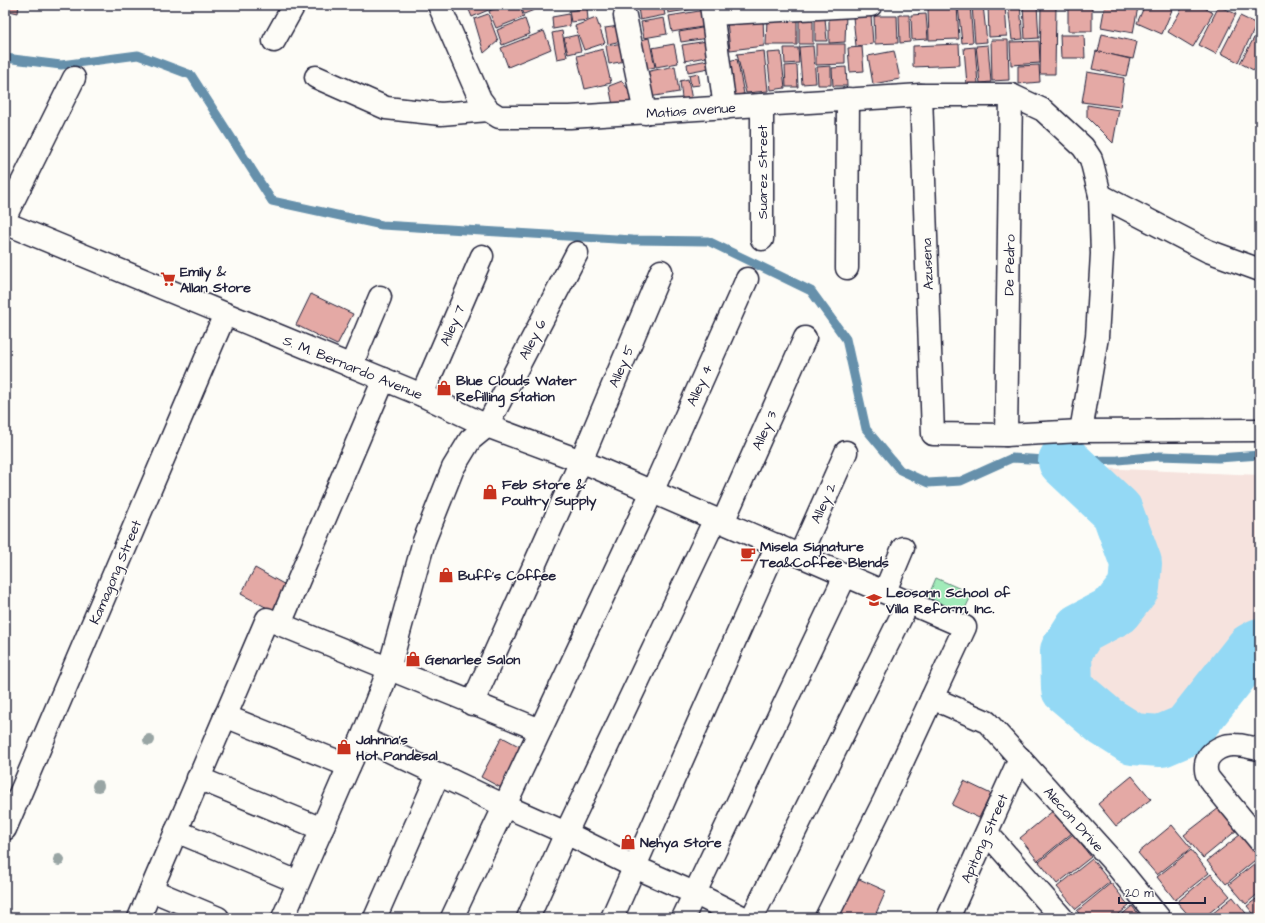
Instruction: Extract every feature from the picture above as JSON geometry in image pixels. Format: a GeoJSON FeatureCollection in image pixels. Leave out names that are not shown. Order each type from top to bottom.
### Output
{"type":"FeatureCollection","features":[{"type":"Feature","properties":{"kind":"street"},"geometry":{"type":"LineString","coordinates":[[274,41],[294,5]]}},
{"type":"Feature","properties":{"kind":"street"},"geometry":{"type":"LineString","coordinates":[[439,5],[480,99],[488,110]]}},
{"type":"Feature","properties":{"kind":"street"},"geometry":{"type":"LineString","coordinates":[[725,108],[712,9],[871,5]]}},
{"type":"Feature","properties":{"kind":"street"},"geometry":{"type":"LineString","coordinates":[[625,16],[645,113]]}},
{"type":"Feature","properties":{"kind":"street"},"geometry":{"type":"LineString","coordinates":[[316,77],[386,108],[440,114],[488,110]]}},
{"type":"Feature","properties":{"kind":"street"},"geometry":{"type":"LineString","coordinates":[[5,217],[74,78]]}},
{"type":"Feature","properties":{"kind":"street","name":"Matias avenue"},"geometry":{"type":"LineString","coordinates":[[488,110],[499,117],[570,117],[921,95],[1011,95]]}},
{"type":"Feature","properties":{"kind":"street","name":"Azusena"},"geometry":{"type":"LineString","coordinates":[[921,95],[933,434],[1006,435]]}},
{"type":"Feature","properties":{"kind":"street"},"geometry":{"type":"LineString","coordinates":[[1011,95],[1043,110],[1083,147],[1091,159],[1100,195],[1102,254],[1097,336],[1081,432]]}},
{"type":"Feature","properties":{"kind":"street","name":"De Pedro"},"geometry":{"type":"LineString","coordinates":[[1006,435],[1011,95]]}},
{"type":"Feature","properties":{"kind":"street"},"geometry":{"type":"LineString","coordinates":[[847,268],[848,99]]}},
{"type":"Feature","properties":{"kind":"street","name":"Suarez Street"},"geometry":{"type":"LineString","coordinates":[[762,105],[762,239]]}},
{"type":"Feature","properties":{"kind":"street"},"geometry":{"type":"LineString","coordinates":[[1100,195],[1208,251],[1260,270]]}},
{"type":"Feature","properties":{"kind":"street","name":"S. M. Bernardo Avenue"},"geometry":{"type":"LineString","coordinates":[[5,223],[422,395],[487,426],[581,461],[846,574],[965,627],[932,698]]}},
{"type":"Feature","properties":{"kind":"street","name":"Alley 6"},"geometry":{"type":"LineString","coordinates":[[487,426],[577,253]]}},
{"type":"Feature","properties":{"kind":"street","name":"Alley 7"},"geometry":{"type":"LineString","coordinates":[[422,395],[482,256]]}},
{"type":"Feature","properties":{"kind":"street","name":"Alley 5"},"geometry":{"type":"LineString","coordinates":[[472,704],[581,461],[661,271]]}},
{"type":"Feature","properties":{"kind":"street","name":"Alley 4"},"geometry":{"type":"LineString","coordinates":[[452,918],[652,492],[747,279]]}},
{"type":"Feature","properties":{"kind":"street"},"geometry":{"type":"LineString","coordinates":[[351,366],[380,297]]}},
{"type":"Feature","properties":{"kind":"street","name":"Kamagong Street"},"geometry":{"type":"LineString","coordinates":[[5,829],[225,314]]}},
{"type":"Feature","properties":{"kind":"street","name":"Alley 3"},"geometry":{"type":"LineString","coordinates":[[528,918],[566,833],[719,520],[805,338]]}},
{"type":"Feature","properties":{"kind":"street"},"geometry":{"type":"LineString","coordinates":[[280,624],[384,379]]}},
{"type":"Feature","properties":{"kind":"street"},"geometry":{"type":"LineString","coordinates":[[283,918],[362,738],[389,669],[424,541],[453,468],[470,440],[487,426]]}},
{"type":"Feature","properties":{"kind":"street"},"geometry":{"type":"LineString","coordinates":[[1006,435],[1081,432],[1260,430]]}},
{"type":"Feature","properties":{"kind":"street","name":"Alley 2"},"geometry":{"type":"LineString","coordinates":[[800,555],[846,452]]}},
{"type":"Feature","properties":{"kind":"street"},"geometry":{"type":"LineString","coordinates":[[612,918],[776,545]]}},
{"type":"Feature","properties":{"kind":"street"},"geometry":{"type":"LineString","coordinates":[[885,591],[903,548]]}},
{"type":"Feature","properties":{"kind":"street"},"geometry":{"type":"LineString","coordinates":[[683,918],[846,574]]}},
{"type":"Feature","properties":{"kind":"street"},"geometry":{"type":"LineString","coordinates":[[752,918],[908,601]]}},
{"type":"Feature","properties":{"kind":"street"},"geometry":{"type":"LineString","coordinates":[[139,918],[267,619],[472,704],[540,730]]}},
{"type":"Feature","properties":{"kind":"street"},"geometry":{"type":"LineString","coordinates":[[826,918],[885,799],[932,698]]}},
{"type":"Feature","properties":{"kind":"street","name":"Alecon Drive"},"geometry":{"type":"LineString","coordinates":[[932,698],[987,722],[1116,865],[1159,918]]}},
{"type":"Feature","properties":{"kind":"street"},"geometry":{"type":"LineString","coordinates":[[225,716],[349,766]]}},
{"type":"Feature","properties":{"kind":"street"},"geometry":{"type":"LineString","coordinates":[[362,738],[438,775],[566,833],[635,867],[694,893],[744,918]]}},
{"type":"Feature","properties":{"kind":"street"},"geometry":{"type":"LineString","coordinates":[[1260,749],[1235,745],[1222,746],[1212,752],[1206,760],[1206,771],[1209,779],[1260,841]]}},
{"type":"Feature","properties":{"kind":"street","name":"Apitong Street"},"geometry":{"type":"LineString","coordinates":[[948,918],[1020,758]]}},
{"type":"Feature","properties":{"kind":"street"},"geometry":{"type":"LineString","coordinates":[[375,918],[438,775]]}},
{"type":"Feature","properties":{"kind":"street"},"geometry":{"type":"LineString","coordinates":[[198,778],[322,829]]}},
{"type":"Feature","properties":{"kind":"street"},"geometry":{"type":"LineString","coordinates":[[176,831],[298,882]]}},
{"type":"Feature","properties":{"kind":"street"},"geometry":{"type":"LineString","coordinates":[[987,833],[1062,918]]}},
{"type":"Feature","properties":{"kind":"street"},"geometry":{"type":"LineString","coordinates":[[151,890],[218,918]]}},
{"type":"Feature","properties":{"kind":"shaded area"},"geometry":{"type":"Polygon","coordinates":[[[1098,468],[1260,475],[1260,632],[1176,722],[1141,727],[1078,674],[1088,641],[1123,626],[1152,581],[1141,522],[1098,468]]]}},
{"type":"Feature","properties":{"kind":"green space"},"geometry":{"type":"Polygon","coordinates":[[[936,578],[972,594],[962,615],[927,599],[936,578]]]}},
{"type":"Feature","properties":{"kind":"building"},"geometry":{"type":"Polygon","coordinates":[[[5,5],[19,5],[18,13],[5,10],[5,5]]]}},
{"type":"Feature","properties":{"kind":"building"},"geometry":{"type":"Polygon","coordinates":[[[467,5],[500,5],[472,17],[467,5]]]}},
{"type":"Feature","properties":{"kind":"building"},"geometry":{"type":"Polygon","coordinates":[[[506,5],[519,5],[524,17],[496,28],[489,11],[506,5]]]}},
{"type":"Feature","properties":{"kind":"building"},"geometry":{"type":"Polygon","coordinates":[[[520,5],[538,5],[539,8],[524,14],[520,5]]]}},
{"type":"Feature","properties":{"kind":"building"},"geometry":{"type":"Polygon","coordinates":[[[663,5],[665,15],[640,20],[638,8],[663,5]]]}},
{"type":"Feature","properties":{"kind":"building"},"geometry":{"type":"Polygon","coordinates":[[[667,5],[705,5],[706,7],[668,13],[667,5]]]}},
{"type":"Feature","properties":{"kind":"building"},"geometry":{"type":"Polygon","coordinates":[[[970,5],[973,42],[962,43],[958,6],[970,5]]]}},
{"type":"Feature","properties":{"kind":"building"},"geometry":{"type":"Polygon","coordinates":[[[983,5],[987,42],[975,43],[972,6],[983,5]]]}},
{"type":"Feature","properties":{"kind":"building"},"geometry":{"type":"Polygon","coordinates":[[[988,5],[1005,5],[1007,36],[989,37],[988,5]]]}},
{"type":"Feature","properties":{"kind":"building"},"geometry":{"type":"Polygon","coordinates":[[[1008,5],[1020,5],[1023,39],[1012,40],[1008,5]]]}},
{"type":"Feature","properties":{"kind":"building"},"geometry":{"type":"Polygon","coordinates":[[[1037,5],[1039,38],[1025,39],[1023,6],[1037,5]]]}},
{"type":"Feature","properties":{"kind":"building"},"geometry":{"type":"Polygon","coordinates":[[[1041,5],[1056,5],[1055,74],[1040,74],[1041,5]]]}},
{"type":"Feature","properties":{"kind":"building"},"geometry":{"type":"Polygon","coordinates":[[[1105,5],[1126,5],[1138,7],[1133,33],[1101,27],[1105,5]]]}},
{"type":"Feature","properties":{"kind":"building"},"geometry":{"type":"Polygon","coordinates":[[[1145,5],[1174,5],[1162,34],[1137,23],[1145,5]]]}},
{"type":"Feature","properties":{"kind":"building"},"geometry":{"type":"Polygon","coordinates":[[[1184,5],[1200,5],[1213,13],[1193,47],[1168,32],[1184,5]]]}},
{"type":"Feature","properties":{"kind":"building"},"geometry":{"type":"Polygon","coordinates":[[[957,6],[959,39],[929,40],[928,8],[957,6]]]}},
{"type":"Feature","properties":{"kind":"building"},"geometry":{"type":"Polygon","coordinates":[[[1219,6],[1236,14],[1216,54],[1199,45],[1219,6]]]}},
{"type":"Feature","properties":{"kind":"building"},"geometry":{"type":"Polygon","coordinates":[[[1092,7],[1092,31],[1068,31],[1068,8],[1092,7]]]}},
{"type":"Feature","properties":{"kind":"building"},"geometry":{"type":"Polygon","coordinates":[[[587,8],[588,20],[571,22],[569,11],[587,8]]]}},
{"type":"Feature","properties":{"kind":"building"},"geometry":{"type":"Polygon","coordinates":[[[705,10],[708,26],[672,32],[669,16],[705,10]]]}},
{"type":"Feature","properties":{"kind":"building"},"geometry":{"type":"Polygon","coordinates":[[[813,10],[813,44],[799,44],[799,11],[813,10]]]}},
{"type":"Feature","properties":{"kind":"building"},"geometry":{"type":"Polygon","coordinates":[[[488,14],[498,41],[484,53],[474,19],[488,14]]]}},
{"type":"Feature","properties":{"kind":"building"},"geometry":{"type":"Polygon","coordinates":[[[569,14],[570,26],[553,29],[552,17],[569,14]]]}},
{"type":"Feature","properties":{"kind":"building"},"geometry":{"type":"Polygon","coordinates":[[[846,14],[845,42],[829,43],[829,15],[846,14]]]}},
{"type":"Feature","properties":{"kind":"building"},"geometry":{"type":"Polygon","coordinates":[[[926,14],[928,39],[912,40],[911,15],[926,14]]]}},
{"type":"Feature","properties":{"kind":"building"},"geometry":{"type":"Polygon","coordinates":[[[871,15],[873,44],[856,46],[853,17],[871,15]]]}},
{"type":"Feature","properties":{"kind":"building"},"geometry":{"type":"Polygon","coordinates":[[[899,15],[909,15],[910,42],[900,43],[899,15]]]}},
{"type":"Feature","properties":{"kind":"building"},"geometry":{"type":"Polygon","coordinates":[[[874,16],[897,16],[898,43],[875,44],[874,16]]]}},
{"type":"Feature","properties":{"kind":"building"},"geometry":{"type":"Polygon","coordinates":[[[1240,16],[1257,24],[1238,62],[1221,53],[1240,16]]]}},
{"type":"Feature","properties":{"kind":"building"},"geometry":{"type":"Polygon","coordinates":[[[797,17],[797,45],[766,45],[767,18],[797,17]]]}},
{"type":"Feature","properties":{"kind":"building"},"geometry":{"type":"Polygon","coordinates":[[[596,18],[605,43],[584,50],[575,26],[596,18]]]}},
{"type":"Feature","properties":{"kind":"building"},"geometry":{"type":"Polygon","coordinates":[[[664,18],[667,34],[644,38],[641,22],[664,18]]]}},
{"type":"Feature","properties":{"kind":"building"},"geometry":{"type":"Polygon","coordinates":[[[763,18],[764,46],[730,50],[727,21],[763,18]]]}},
{"type":"Feature","properties":{"kind":"building"},"geometry":{"type":"Polygon","coordinates":[[[815,18],[825,18],[827,41],[815,41],[815,18]]]}},
{"type":"Feature","properties":{"kind":"building"},"geometry":{"type":"Polygon","coordinates":[[[525,19],[530,34],[502,45],[497,30],[525,19]]]}},
{"type":"Feature","properties":{"kind":"building"},"geometry":{"type":"Polygon","coordinates":[[[619,26],[621,41],[608,44],[605,28],[619,26]]]}},
{"type":"Feature","properties":{"kind":"building"},"geometry":{"type":"Polygon","coordinates":[[[707,27],[708,38],[681,42],[679,32],[707,27]]]}},
{"type":"Feature","properties":{"kind":"building"},"geometry":{"type":"Polygon","coordinates":[[[544,31],[551,49],[508,67],[501,48],[544,31]]]}},
{"type":"Feature","properties":{"kind":"building"},"geometry":{"type":"Polygon","coordinates":[[[562,31],[567,57],[557,59],[552,33],[562,31]]]}},
{"type":"Feature","properties":{"kind":"building"},"geometry":{"type":"Polygon","coordinates":[[[1102,34],[1137,42],[1133,59],[1098,52],[1102,34]]]}},
{"type":"Feature","properties":{"kind":"building"},"geometry":{"type":"Polygon","coordinates":[[[577,35],[581,51],[568,54],[564,38],[577,35]]]}},
{"type":"Feature","properties":{"kind":"building"},"geometry":{"type":"Polygon","coordinates":[[[1060,35],[1084,35],[1085,58],[1061,58],[1060,35]]]}},
{"type":"Feature","properties":{"kind":"building"},"geometry":{"type":"Polygon","coordinates":[[[649,38],[655,67],[642,70],[636,41],[649,38]]]}},
{"type":"Feature","properties":{"kind":"building"},"geometry":{"type":"Polygon","coordinates":[[[1254,38],[1260,41],[1260,66],[1257,72],[1240,63],[1254,38]]]}},
{"type":"Feature","properties":{"kind":"building"},"geometry":{"type":"Polygon","coordinates":[[[713,40],[716,55],[685,61],[682,45],[713,40]]]}},
{"type":"Feature","properties":{"kind":"building"},"geometry":{"type":"Polygon","coordinates":[[[991,40],[1008,40],[1009,80],[992,81],[991,40]]]}},
{"type":"Feature","properties":{"kind":"building"},"geometry":{"type":"Polygon","coordinates":[[[1039,41],[1040,63],[1011,65],[1010,42],[1039,41]]]}},
{"type":"Feature","properties":{"kind":"building"},"geometry":{"type":"Polygon","coordinates":[[[622,43],[625,61],[609,64],[606,46],[622,43]]]}},
{"type":"Feature","properties":{"kind":"building"},"geometry":{"type":"Polygon","coordinates":[[[674,44],[678,63],[656,67],[652,48],[674,44]]]}},
{"type":"Feature","properties":{"kind":"building"},"geometry":{"type":"Polygon","coordinates":[[[816,44],[845,44],[845,64],[816,65],[816,44]]]}},
{"type":"Feature","properties":{"kind":"building"},"geometry":{"type":"Polygon","coordinates":[[[959,44],[960,65],[913,67],[913,46],[959,44]]]}},
{"type":"Feature","properties":{"kind":"building"},"geometry":{"type":"Polygon","coordinates":[[[988,45],[991,82],[980,83],[976,46],[988,45]]]}},
{"type":"Feature","properties":{"kind":"building"},"geometry":{"type":"Polygon","coordinates":[[[813,46],[816,83],[802,84],[799,47],[813,46]]]}},
{"type":"Feature","properties":{"kind":"building"},"geometry":{"type":"Polygon","coordinates":[[[862,47],[864,71],[850,72],[848,48],[862,47]]]}},
{"type":"Feature","properties":{"kind":"building"},"geometry":{"type":"Polygon","coordinates":[[[975,47],[978,84],[967,85],[964,48],[975,47]]]}},
{"type":"Feature","properties":{"kind":"building"},"geometry":{"type":"Polygon","coordinates":[[[784,48],[798,48],[799,63],[785,64],[784,48]]]}},
{"type":"Feature","properties":{"kind":"building"},"geometry":{"type":"Polygon","coordinates":[[[603,49],[611,83],[585,89],[577,56],[603,49]]]}},
{"type":"Feature","properties":{"kind":"building"},"geometry":{"type":"Polygon","coordinates":[[[764,51],[768,91],[746,93],[737,54],[764,51]]]}},
{"type":"Feature","properties":{"kind":"building"},"geometry":{"type":"Polygon","coordinates":[[[894,51],[900,79],[873,84],[868,56],[894,51]]]}},
{"type":"Feature","properties":{"kind":"building"},"geometry":{"type":"Polygon","coordinates":[[[1096,51],[1130,59],[1126,76],[1092,69],[1096,51]]]}},
{"type":"Feature","properties":{"kind":"building"},"geometry":{"type":"Polygon","coordinates":[[[781,52],[785,88],[771,90],[767,53],[781,52]]]}},
{"type":"Feature","properties":{"kind":"building"},"geometry":{"type":"Polygon","coordinates":[[[737,59],[744,94],[730,96],[723,62],[737,59]]]}},
{"type":"Feature","properties":{"kind":"building"},"geometry":{"type":"Polygon","coordinates":[[[708,60],[709,68],[688,72],[687,64],[708,60]]]}},
{"type":"Feature","properties":{"kind":"building"},"geometry":{"type":"Polygon","coordinates":[[[797,65],[798,87],[786,87],[785,66],[797,65]]]}},
{"type":"Feature","properties":{"kind":"building"},"geometry":{"type":"Polygon","coordinates":[[[1039,65],[1040,82],[1018,84],[1018,66],[1039,65]]]}},
{"type":"Feature","properties":{"kind":"building"},"geometry":{"type":"Polygon","coordinates":[[[675,66],[679,92],[649,97],[645,72],[675,66]]]}},
{"type":"Feature","properties":{"kind":"building"},"geometry":{"type":"Polygon","coordinates":[[[831,66],[831,85],[818,85],[817,67],[831,66]]]}},
{"type":"Feature","properties":{"kind":"building"},"geometry":{"type":"Polygon","coordinates":[[[846,67],[847,86],[833,86],[832,68],[846,67]]]}},
{"type":"Feature","properties":{"kind":"building"},"geometry":{"type":"Polygon","coordinates":[[[1087,72],[1124,78],[1120,107],[1082,102],[1087,72]]]}},
{"type":"Feature","properties":{"kind":"building"},"geometry":{"type":"Polygon","coordinates":[[[698,73],[700,85],[691,86],[689,75],[698,73]]]}},
{"type":"Feature","properties":{"kind":"building"},"geometry":{"type":"Polygon","coordinates":[[[688,79],[692,100],[682,98],[680,81],[688,79]]]}},
{"type":"Feature","properties":{"kind":"building"},"geometry":{"type":"Polygon","coordinates":[[[622,81],[639,104],[614,110],[609,86],[622,81]]]}},
{"type":"Feature","properties":{"kind":"building"},"geometry":{"type":"Polygon","coordinates":[[[1087,105],[1119,110],[1113,143],[1087,117],[1087,105]]]}},
{"type":"Feature","properties":{"kind":"building"},"geometry":{"type":"Polygon","coordinates":[[[311,294],[353,314],[337,345],[296,325],[311,294]]]}},
{"type":"Feature","properties":{"kind":"building"},"geometry":{"type":"Polygon","coordinates":[[[255,568],[289,587],[275,612],[241,594],[255,568]]]}},
{"type":"Feature","properties":{"kind":"building"},"geometry":{"type":"Polygon","coordinates":[[[502,737],[528,751],[507,791],[481,777],[502,737]]]}},
{"type":"Feature","properties":{"kind":"building"},"geometry":{"type":"Polygon","coordinates":[[[1132,776],[1151,799],[1116,826],[1098,804],[1132,776]]]}},
{"type":"Feature","properties":{"kind":"building"},"geometry":{"type":"Polygon","coordinates":[[[964,781],[991,794],[979,818],[952,805],[964,781]]]}},
{"type":"Feature","properties":{"kind":"building"},"geometry":{"type":"Polygon","coordinates":[[[1219,808],[1237,830],[1203,858],[1184,835],[1219,808]]]}},
{"type":"Feature","properties":{"kind":"building"},"geometry":{"type":"Polygon","coordinates":[[[1054,810],[1072,833],[1038,861],[1020,838],[1054,810]]]}},
{"type":"Feature","properties":{"kind":"building"},"geometry":{"type":"Polygon","coordinates":[[[1172,825],[1191,848],[1157,875],[1138,853],[1172,825]]]}},
{"type":"Feature","properties":{"kind":"building"},"geometry":{"type":"Polygon","coordinates":[[[1073,834],[1091,857],[1057,884],[1039,862],[1073,834]]]}},
{"type":"Feature","properties":{"kind":"building"},"geometry":{"type":"Polygon","coordinates":[[[1241,834],[1260,856],[1226,884],[1207,861],[1241,834]]]}},
{"type":"Feature","properties":{"kind":"building"},"geometry":{"type":"Polygon","coordinates":[[[1191,850],[1209,873],[1175,900],[1157,877],[1191,850]]]}},
{"type":"Feature","properties":{"kind":"building"},"geometry":{"type":"Polygon","coordinates":[[[1092,859],[1110,882],[1076,909],[1057,887],[1092,859]]]}},
{"type":"Feature","properties":{"kind":"building"},"geometry":{"type":"Polygon","coordinates":[[[1260,859],[1260,892],[1246,904],[1229,884],[1260,859]]]}},
{"type":"Feature","properties":{"kind":"building"},"geometry":{"type":"Polygon","coordinates":[[[1211,874],[1230,896],[1203,918],[1191,918],[1177,902],[1211,874]]]}},
{"type":"Feature","properties":{"kind":"building"},"geometry":{"type":"Polygon","coordinates":[[[857,878],[886,891],[874,918],[839,918],[857,878]]]}},
{"type":"Feature","properties":{"kind":"building"},"geometry":{"type":"Polygon","coordinates":[[[1111,883],[1129,906],[1114,918],[1083,918],[1077,911],[1111,883]]]}},
{"type":"Feature","properties":{"kind":"building"},"geometry":{"type":"Polygon","coordinates":[[[1260,896],[1260,918],[1257,918],[1247,906],[1260,896]]]}},
{"type":"Feature","properties":{"kind":"building"},"geometry":{"type":"Polygon","coordinates":[[[1233,897],[1249,917],[1248,918],[1207,918],[1233,897]]]}},
{"type":"Feature","properties":{"kind":"building"},"geometry":{"type":"Polygon","coordinates":[[[1132,906],[1142,918],[1118,918],[1132,906]]]}},
{"type":"Feature","properties":{"kind":"waterway"},"geometry":{"type":"LineString","coordinates":[[5,58],[61,65],[138,55],[191,75],[272,201],[382,225],[633,240],[708,241],[811,291],[846,339],[866,429],[900,470],[928,483],[961,481],[1012,458],[1064,461],[1118,460],[1160,456],[1218,458],[1260,455]]}},
{"type":"Feature","properties":{"kind":"waterway"},"geometry":{"type":"LineString","coordinates":[[1064,461],[1117,511],[1136,563],[1134,587],[1116,610],[1080,629],[1066,651],[1067,689],[1106,722],[1133,739],[1161,741],[1187,730],[1251,649],[1260,644]]}},
{"type":"Feature","properties":{"kind":"place","name":"Emily & Allan Store"},"geometry":{"type":"Point","coordinates":[168,279]}},
{"type":"Feature","properties":{"kind":"place","name":"Blue Clouds Water Refilling Station"},"geometry":{"type":"Point","coordinates":[444,388]}},
{"type":"Feature","properties":{"kind":"place","name":"Feb Store & Poultry Supply"},"geometry":{"type":"Point","coordinates":[490,492]}},
{"type":"Feature","properties":{"kind":"place","name":"Misela Signature Tea&Coffee Blends"},"geometry":{"type":"Point","coordinates":[748,554]}},
{"type":"Feature","properties":{"kind":"place","name":"Buff's Coffee"},"geometry":{"type":"Point","coordinates":[446,575]}},
{"type":"Feature","properties":{"kind":"place","name":"Leosonn School of Villa Reform, Inc."},"geometry":{"type":"Point","coordinates":[874,600]}},
{"type":"Feature","properties":{"kind":"place","name":"Genarlee Salon"},"geometry":{"type":"Point","coordinates":[413,659]}},
{"type":"Feature","properties":{"kind":"place","name":"Jahnna's Hot Pandesal"},"geometry":{"type":"Point","coordinates":[344,747]}},
{"type":"Feature","properties":{"kind":"place","name":"Nehya Store"},"geometry":{"type":"Point","coordinates":[628,842]}}]}
